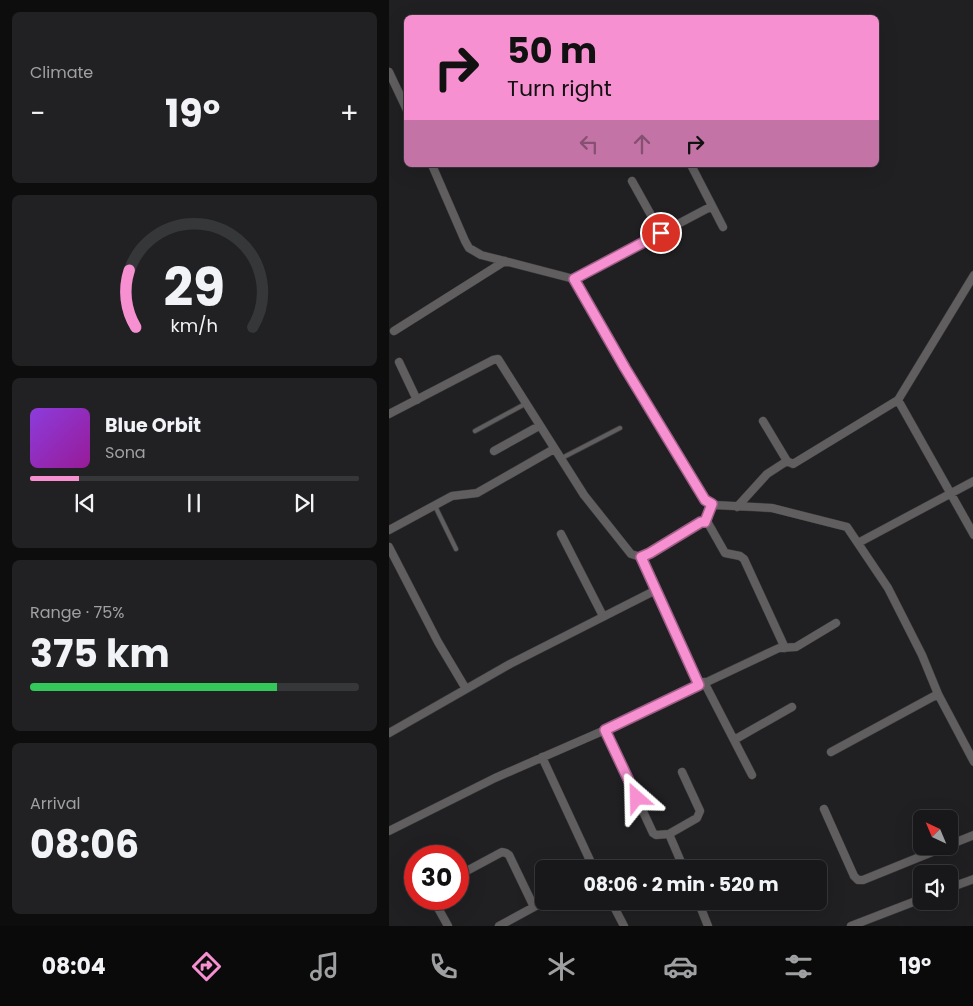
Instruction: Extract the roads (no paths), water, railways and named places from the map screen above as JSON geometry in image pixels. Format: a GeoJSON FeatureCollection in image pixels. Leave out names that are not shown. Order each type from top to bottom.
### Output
{"type":"FeatureCollection","features":[{"type":"Feature","properties":{"kind":"street"},"geometry":{"type":"LineString","coordinates":[[389,72],[404,104]]}},
{"type":"Feature","properties":{"kind":"street"},"geometry":{"type":"LineString","coordinates":[[433,167],[469,248],[481,255],[574,279],[712,206]]}},
{"type":"Feature","properties":{"kind":"street"},"geometry":{"type":"LineString","coordinates":[[692,167],[723,228]]}},
{"type":"Feature","properties":{"kind":"street"},"geometry":{"type":"LineString","coordinates":[[632,181],[661,233]]}},
{"type":"Feature","properties":{"kind":"street"},"geometry":{"type":"LineString","coordinates":[[394,331],[505,261]]}},
{"type":"Feature","properties":{"kind":"street"},"geometry":{"type":"LineString","coordinates":[[763,421],[787,461],[793,464],[898,400],[973,275]]}},
{"type":"Feature","properties":{"kind":"street"},"geometry":{"type":"LineString","coordinates":[[574,279],[625,368],[705,500],[712,504],[772,508],[847,527],[888,588],[922,655],[938,694],[973,762]]}},
{"type":"Feature","properties":{"kind":"street"},"geometry":{"type":"LineString","coordinates":[[389,414],[493,360],[498,360],[583,495],[631,554],[641,557],[701,522],[708,523],[725,553],[740,556],[744,559],[785,648]]}},
{"type":"Feature","properties":{"kind":"street"},"geometry":{"type":"LineString","coordinates":[[399,362],[417,400]]}},
{"type":"Feature","properties":{"kind":"street"},"geometry":{"type":"LineString","coordinates":[[898,400],[973,535]]}},
{"type":"Feature","properties":{"kind":"street"},"geometry":{"type":"LineString","coordinates":[[494,452],[539,426]]}},
{"type":"Feature","properties":{"kind":"street"},"geometry":{"type":"LineString","coordinates":[[389,530],[455,495],[477,494],[554,450]]}},
{"type":"Feature","properties":{"kind":"street"},"geometry":{"type":"LineString","coordinates":[[737,506],[767,474],[787,461]]}},
{"type":"Feature","properties":{"kind":"street"},"geometry":{"type":"LineString","coordinates":[[858,543],[973,481]]}},
{"type":"Feature","properties":{"kind":"street"},"geometry":{"type":"LineString","coordinates":[[705,522],[712,504]]}},
{"type":"Feature","properties":{"kind":"street"},"geometry":{"type":"LineString","coordinates":[[561,534],[603,616]]}},
{"type":"Feature","properties":{"kind":"street"},"geometry":{"type":"LineString","coordinates":[[389,547],[438,642],[466,689]]}},
{"type":"Feature","properties":{"kind":"street"},"geometry":{"type":"LineString","coordinates":[[641,557],[701,684],[734,740],[752,776]]}},
{"type":"Feature","properties":{"kind":"street"},"geometry":{"type":"LineString","coordinates":[[389,733],[510,664],[656,590]]}},
{"type":"Feature","properties":{"kind":"street"},"geometry":{"type":"LineString","coordinates":[[389,832],[495,778],[605,730],[779,648],[790,649],[796,647],[836,623]]}},
{"type":"Feature","properties":{"kind":"street"},"geometry":{"type":"LineString","coordinates":[[831,752],[938,694]]}},
{"type":"Feature","properties":{"kind":"street"},"geometry":{"type":"LineString","coordinates":[[734,740],[792,707]]}},
{"type":"Feature","properties":{"kind":"street"},"geometry":{"type":"LineString","coordinates":[[605,730],[653,833],[661,836],[669,834],[700,815],[700,811],[682,772]]}},
{"type":"Feature","properties":{"kind":"street"},"geometry":{"type":"LineString","coordinates":[[543,757],[591,860]]}},
{"type":"Feature","properties":{"kind":"street"},"geometry":{"type":"LineString","coordinates":[[824,809],[854,876],[858,880],[863,880],[926,855]]}},
{"type":"Feature","properties":{"kind":"street"},"geometry":{"type":"LineString","coordinates":[[669,834],[680,860]]}},
{"type":"Feature","properties":{"kind":"street"},"geometry":{"type":"LineString","coordinates":[[958,842],[973,835]]}},
{"type":"Feature","properties":{"kind":"street"},"geometry":{"type":"LineString","coordinates":[[469,870],[502,852],[506,852],[509,855],[534,908],[499,926]]}},
{"type":"Feature","properties":{"kind":"street"},"geometry":{"type":"LineString","coordinates":[[958,885],[973,879]]}},
{"type":"Feature","properties":{"kind":"street"},"geometry":{"type":"LineString","coordinates":[[851,926],[913,902]]}},
{"type":"Feature","properties":{"kind":"street"},"geometry":{"type":"LineString","coordinates":[[439,910],[448,926]]}},
{"type":"Feature","properties":{"kind":"street"},"geometry":{"type":"LineString","coordinates":[[616,910],[624,926]]}},
{"type":"Feature","properties":{"kind":"street"},"geometry":{"type":"LineString","coordinates":[[702,910],[708,926]]}},
{"type":"Feature","properties":{"kind":"lane"},"geometry":{"type":"LineString","coordinates":[[475,431],[525,404]]}},
{"type":"Feature","properties":{"kind":"lane"},"geometry":{"type":"LineString","coordinates":[[560,459],[620,428]]}},
{"type":"Feature","properties":{"kind":"lane"},"geometry":{"type":"LineString","coordinates":[[435,505],[456,549]]}}]}
